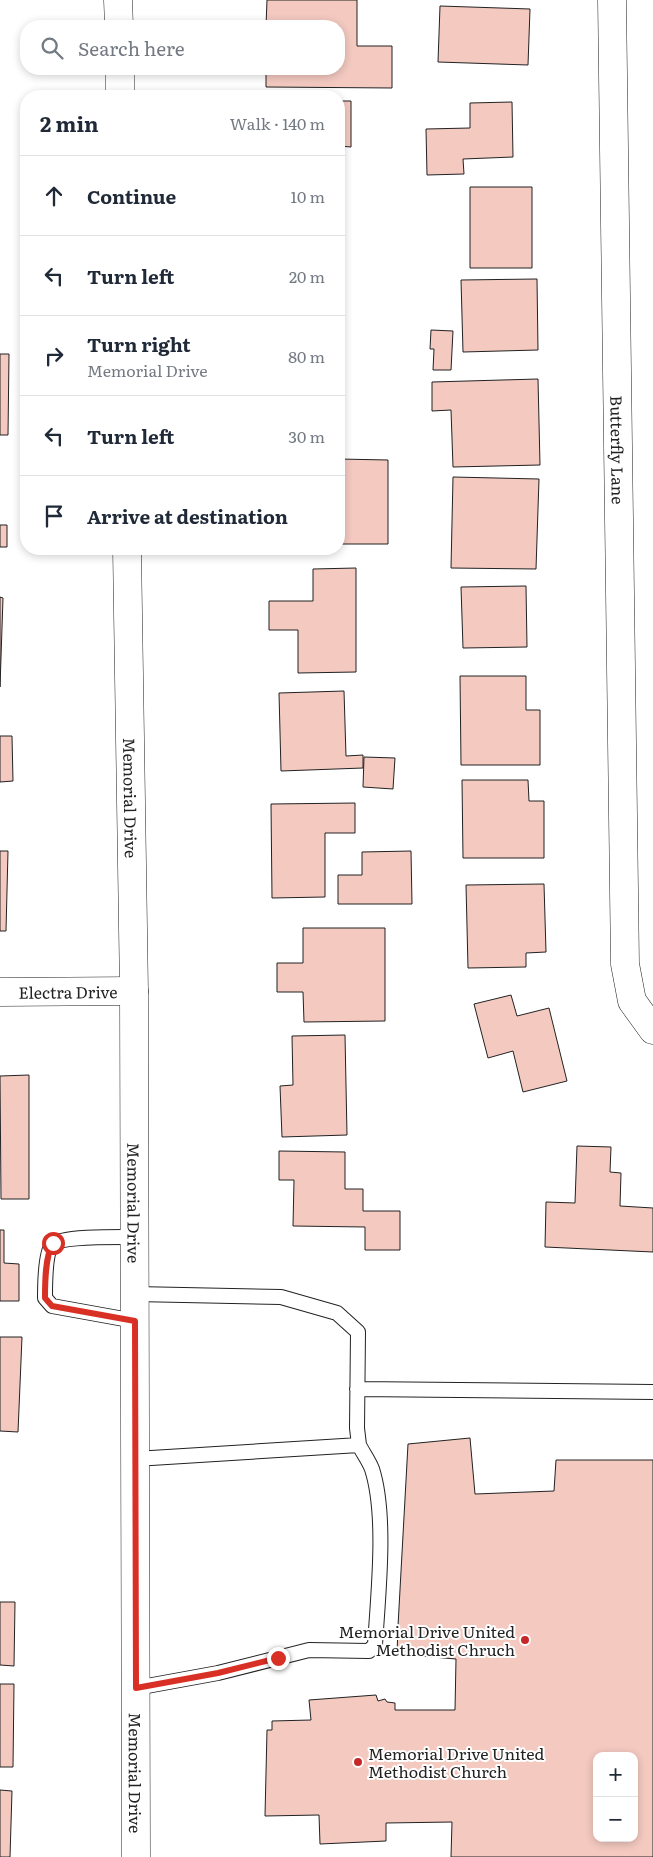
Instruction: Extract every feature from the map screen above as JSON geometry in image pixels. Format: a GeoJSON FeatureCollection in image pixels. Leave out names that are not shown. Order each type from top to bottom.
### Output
{"type":"FeatureCollection","features":[{"type":"Feature","properties":{"kind":"main road","name":"Butterfly Lane"},"geometry":{"type":"LineString","coordinates":[[612,0],[625,964],[632,1001],[653,1030]]}},
{"type":"Feature","properties":{"kind":"main road"},"geometry":{"type":"LineString","coordinates":[[120,75],[120,90]]}},
{"type":"Feature","properties":{"kind":"main road","name":"Memorial Drive"},"geometry":{"type":"LineString","coordinates":[[127,555],[134,991],[136,1857]]}},
{"type":"Feature","properties":{"kind":"main road","name":"Electra Drive"},"geometry":{"type":"LineString","coordinates":[[0,992],[134,991]]}},
{"type":"Feature","properties":{"kind":"lane"},"geometry":{"type":"LineString","coordinates":[[135,1237],[64,1239],[53,1243],[49,1249],[45,1298],[52,1306],[135,1308],[282,1297],[338,1313],[358,1332],[357,1389],[359,1445],[371,1468],[378,1496],[379,1556],[374,1645],[369,1651],[309,1650],[218,1673],[136,1688]]}},
{"type":"Feature","properties":{"kind":"lane"},"geometry":{"type":"LineString","coordinates":[[357,1389],[653,1392]]}},
{"type":"Feature","properties":{"kind":"lane"},"geometry":{"type":"LineString","coordinates":[[135,1459],[359,1445]]}},
{"type":"Feature","properties":{"kind":"building"},"geometry":{"type":"Polygon","coordinates":[[[267,0],[357,0],[357,46],[392,46],[392,88],[266,87],[266,75],[345,75],[345,20],[266,20],[267,0]]]}},
{"type":"Feature","properties":{"kind":"building"},"geometry":{"type":"Polygon","coordinates":[[[440,6],[530,9],[528,65],[438,62],[440,6]]]}},
{"type":"Feature","properties":{"kind":"building"},"geometry":{"type":"Polygon","coordinates":[[[345,101],[351,101],[351,147],[345,146],[345,101]]]}},
{"type":"Feature","properties":{"kind":"building"},"geometry":{"type":"Polygon","coordinates":[[[512,102],[513,157],[463,159],[464,174],[427,175],[426,129],[470,128],[470,103],[512,102]]]}},
{"type":"Feature","properties":{"kind":"building"},"geometry":{"type":"Polygon","coordinates":[[[470,187],[532,187],[532,268],[470,268],[470,187]]]}},
{"type":"Feature","properties":{"kind":"building"},"geometry":{"type":"Polygon","coordinates":[[[537,279],[538,350],[463,352],[461,280],[537,279]]]}},
{"type":"Feature","properties":{"kind":"building"},"geometry":{"type":"Polygon","coordinates":[[[431,330],[453,331],[451,370],[433,370],[434,349],[430,349],[431,330]]]}},
{"type":"Feature","properties":{"kind":"building"},"geometry":{"type":"Polygon","coordinates":[[[0,354],[9,354],[8,435],[0,435],[0,354]]]}},
{"type":"Feature","properties":{"kind":"building"},"geometry":{"type":"Polygon","coordinates":[[[538,379],[540,465],[453,467],[451,410],[432,411],[432,382],[538,379]]]}},
{"type":"Feature","properties":{"kind":"building"},"geometry":{"type":"Polygon","coordinates":[[[345,459],[388,460],[388,544],[345,544],[345,459]]]}},
{"type":"Feature","properties":{"kind":"building"},"geometry":{"type":"Polygon","coordinates":[[[453,477],[539,479],[536,569],[451,568],[453,477]]]}},
{"type":"Feature","properties":{"kind":"building"},"geometry":{"type":"Polygon","coordinates":[[[0,525],[7,525],[7,547],[0,547],[0,525]]]}},
{"type":"Feature","properties":{"kind":"building"},"geometry":{"type":"Polygon","coordinates":[[[356,568],[356,672],[298,673],[298,630],[269,630],[269,601],[313,601],[313,569],[356,568]]]}},
{"type":"Feature","properties":{"kind":"building"},"geometry":{"type":"Polygon","coordinates":[[[526,586],[527,647],[463,648],[461,587],[526,586]]]}},
{"type":"Feature","properties":{"kind":"building"},"geometry":{"type":"Polygon","coordinates":[[[0,597],[3,598],[0,687],[0,597]]]}},
{"type":"Feature","properties":{"kind":"building"},"geometry":{"type":"Polygon","coordinates":[[[460,676],[526,676],[526,710],[540,710],[540,765],[461,765],[460,676]]]}},
{"type":"Feature","properties":{"kind":"building"},"geometry":{"type":"Polygon","coordinates":[[[344,691],[346,756],[363,755],[363,768],[281,771],[279,693],[344,691]]]}},
{"type":"Feature","properties":{"kind":"building"},"geometry":{"type":"Polygon","coordinates":[[[0,736],[12,736],[13,781],[0,782],[0,736]]]}},
{"type":"Feature","properties":{"kind":"building"},"geometry":{"type":"Polygon","coordinates":[[[364,757],[395,758],[393,789],[363,787],[364,757]]]}},
{"type":"Feature","properties":{"kind":"building"},"geometry":{"type":"Polygon","coordinates":[[[462,780],[528,780],[529,801],[544,801],[544,858],[463,858],[462,780]]]}},
{"type":"Feature","properties":{"kind":"building"},"geometry":{"type":"Polygon","coordinates":[[[355,803],[355,833],[325,833],[325,897],[272,898],[271,804],[355,803]]]}},
{"type":"Feature","properties":{"kind":"building"},"geometry":{"type":"Polygon","coordinates":[[[0,851],[8,851],[6,931],[0,931],[0,851]]]}},
{"type":"Feature","properties":{"kind":"building"},"geometry":{"type":"Polygon","coordinates":[[[411,851],[412,904],[338,904],[338,875],[362,875],[362,852],[411,851]]]}},
{"type":"Feature","properties":{"kind":"building"},"geometry":{"type":"Polygon","coordinates":[[[544,884],[546,952],[526,953],[526,967],[468,968],[466,885],[544,884]]]}},
{"type":"Feature","properties":{"kind":"building"},"geometry":{"type":"Polygon","coordinates":[[[303,928],[385,928],[385,1021],[304,1022],[303,992],[277,992],[277,963],[303,963],[303,928]]]}},
{"type":"Feature","properties":{"kind":"building"},"geometry":{"type":"Polygon","coordinates":[[[511,995],[517,1016],[549,1008],[567,1081],[523,1092],[513,1051],[488,1058],[474,1004],[511,995]]]}},
{"type":"Feature","properties":{"kind":"building"},"geometry":{"type":"Polygon","coordinates":[[[345,1035],[347,1135],[282,1137],[280,1086],[293,1085],[292,1036],[345,1035]]]}},
{"type":"Feature","properties":{"kind":"building"},"geometry":{"type":"Polygon","coordinates":[[[29,1075],[29,1199],[1,1199],[0,1076],[29,1075]]]}},
{"type":"Feature","properties":{"kind":"building"},"geometry":{"type":"Polygon","coordinates":[[[577,1146],[611,1147],[610,1172],[621,1173],[620,1206],[653,1208],[653,1252],[545,1247],[546,1202],[575,1203],[577,1146]]]}},
{"type":"Feature","properties":{"kind":"building"},"geometry":{"type":"Polygon","coordinates":[[[279,1151],[345,1152],[345,1189],[363,1189],[363,1211],[400,1211],[400,1250],[365,1250],[365,1227],[293,1226],[294,1180],[279,1180],[279,1151]]]}},
{"type":"Feature","properties":{"kind":"building"},"geometry":{"type":"Polygon","coordinates":[[[0,1230],[4,1230],[4,1263],[19,1264],[19,1301],[0,1301],[0,1230]]]}},
{"type":"Feature","properties":{"kind":"building"},"geometry":{"type":"Polygon","coordinates":[[[0,1337],[22,1337],[18,1432],[0,1431],[0,1337]]]}},
{"type":"Feature","properties":{"kind":"building","name":"Memorial Drive United Methodist Chruch"},"geometry":{"type":"Polygon","coordinates":[[[470,1438],[475,1494],[554,1491],[556,1460],[653,1460],[653,1857],[451,1857],[452,1822],[386,1823],[386,1841],[320,1844],[319,1815],[265,1816],[267,1730],[272,1730],[272,1721],[311,1720],[309,1700],[376,1695],[378,1701],[385,1699],[387,1702],[395,1703],[395,1710],[455,1710],[456,1659],[397,1654],[408,1444],[470,1438]]]}},
{"type":"Feature","properties":{"kind":"building"},"geometry":{"type":"Polygon","coordinates":[[[0,1602],[15,1602],[14,1666],[0,1665],[0,1602]]]}},
{"type":"Feature","properties":{"kind":"building"},"geometry":{"type":"Polygon","coordinates":[[[0,1684],[14,1684],[13,1767],[0,1767],[0,1684]]]}},
{"type":"Feature","properties":{"kind":"building"},"geometry":{"type":"Polygon","coordinates":[[[0,1790],[12,1791],[10,1857],[0,1857],[0,1790]]]}},
{"type":"Feature","properties":{"kind":"place","name":"Memorial Drive United Methodist Chruch"},"geometry":{"type":"Point","coordinates":[525,1640]}},
{"type":"Feature","properties":{"kind":"place","name":"Memorial Drive United Methodist Church"},"geometry":{"type":"Point","coordinates":[358,1762]}},
{"type":"Feature","properties":{"kind":"route"},"geometry":{"type":"LineString","coordinates":[[53,1243],[49,1249],[45,1286],[45,1298],[52,1306],[135,1321],[136,1688],[218,1673],[278,1658]]}}]}
